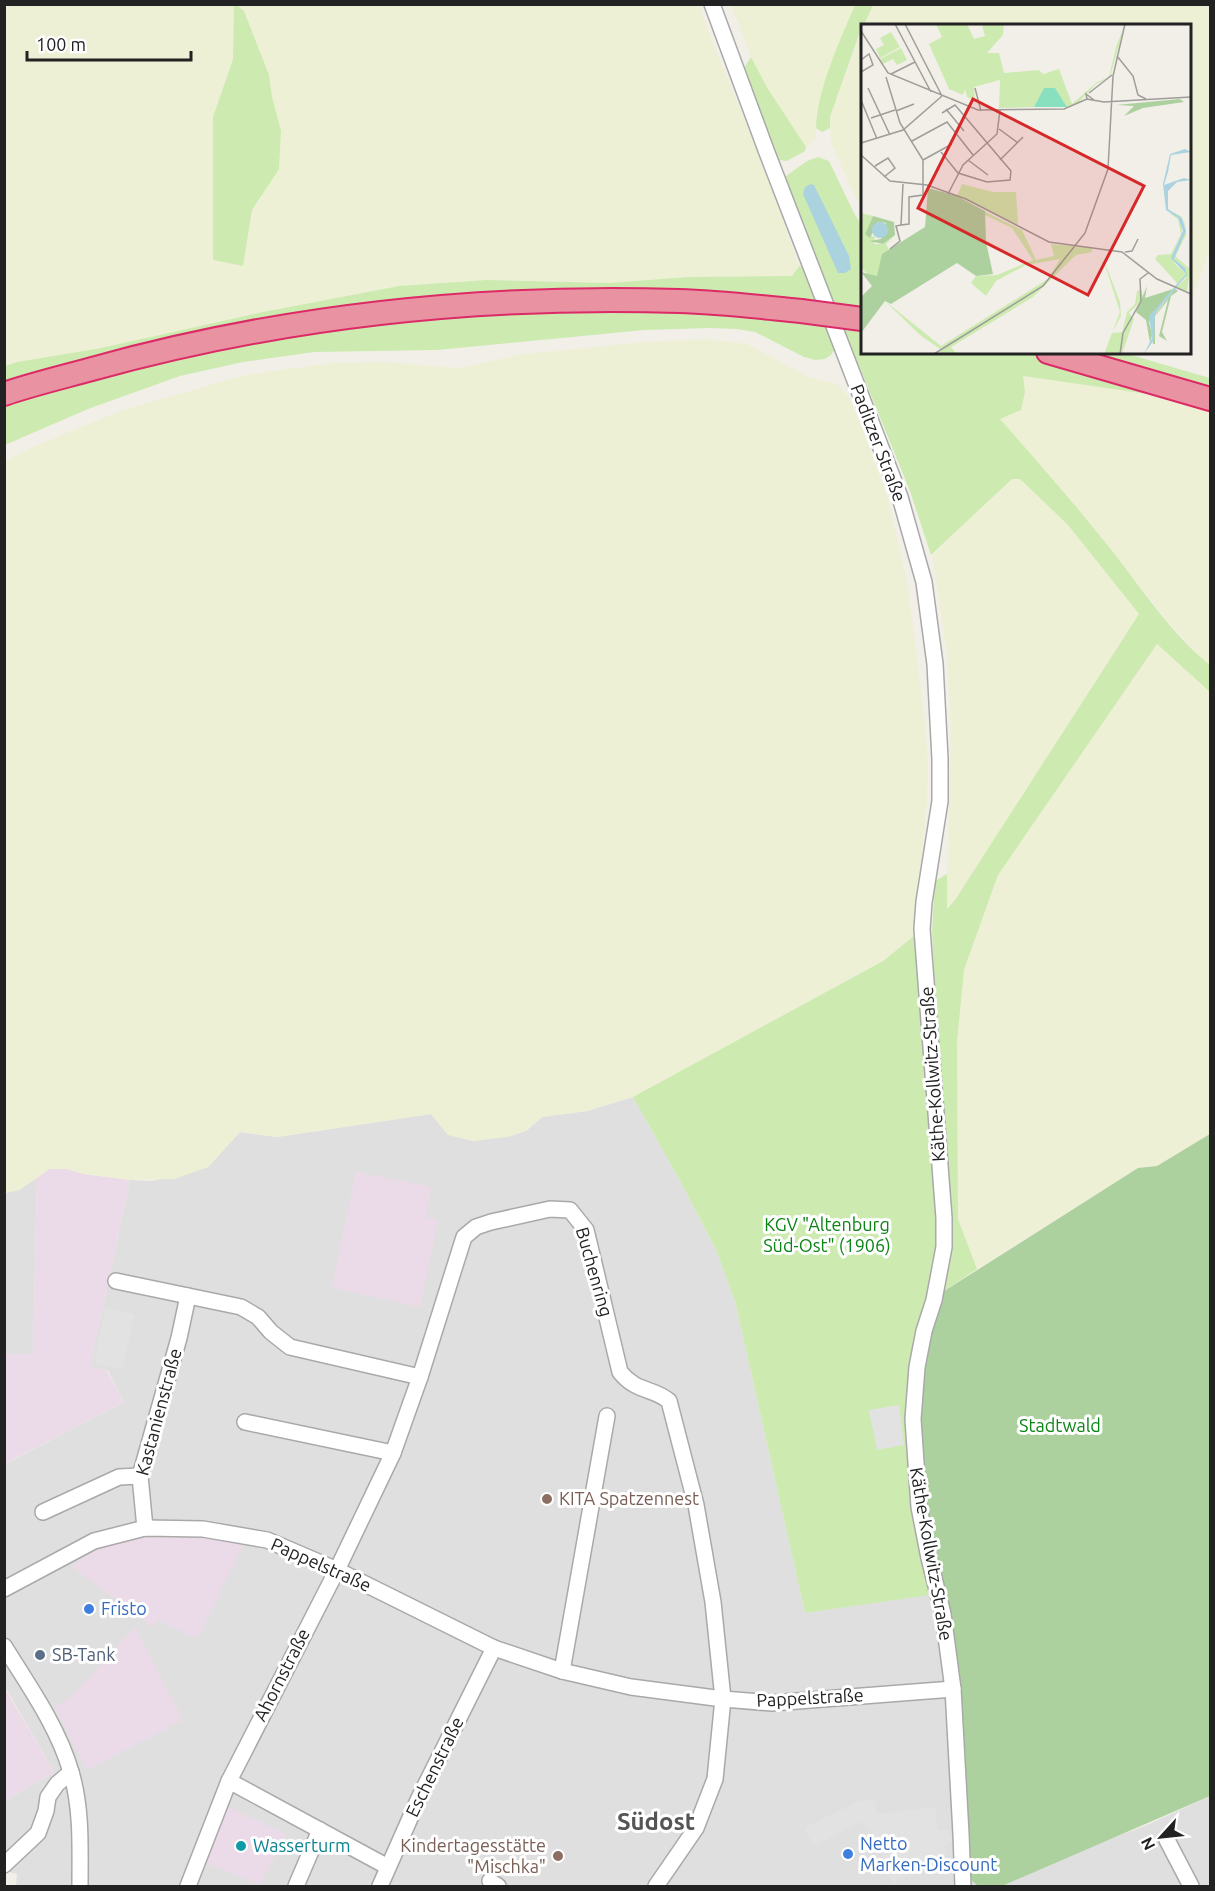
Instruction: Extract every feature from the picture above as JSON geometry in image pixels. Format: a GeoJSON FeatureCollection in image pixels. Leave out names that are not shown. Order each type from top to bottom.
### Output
{"type":"FeatureCollection","features":[{"type":"Feature","properties":{"kind":"highway"},"geometry":{"type":"LineString","coordinates":[[4,394],[148,354],[215,339],[423,308],[550,302],[680,301],[801,310],[861,319]]}},
{"type":"Feature","properties":{"kind":"highway"},"geometry":{"type":"LineString","coordinates":[[1055,354],[1210,399]]}},
{"type":"Feature","properties":{"kind":"street","name":"Paditzer Straße"},"geometry":{"type":"LineString","coordinates":[[712,4],[900,497],[924,582],[935,664],[940,801],[924,902]]}},
{"type":"Feature","properties":{"kind":"street","name":"Käthe-Kollwitz-Straße"},"geometry":{"type":"LineString","coordinates":[[924,902],[922,929],[944,1218],[944,1247],[934,1300],[924,1331],[917,1367],[914,1428],[920,1507],[929,1558],[943,1614],[953,1689],[963,1887]]}},
{"type":"Feature","properties":{"kind":"street","name":"Buchenring"},"geometry":{"type":"LineString","coordinates":[[337,1570],[393,1453],[420,1377],[464,1237],[476,1227],[491,1222],[550,1209],[570,1210],[586,1230],[620,1372],[627,1381],[642,1390],[661,1395],[669,1401],[696,1505],[713,1602],[723,1699]]}},
{"type":"Feature","properties":{"kind":"street"},"geometry":{"type":"LineString","coordinates":[[116,1281],[241,1307],[258,1317],[271,1332],[290,1347],[420,1377]]}},
{"type":"Feature","properties":{"kind":"street","name":"Kastanienstraße"},"geometry":{"type":"LineString","coordinates":[[145,1528],[140,1476],[179,1338],[188,1296]]}},
{"type":"Feature","properties":{"kind":"street"},"geometry":{"type":"LineString","coordinates":[[562,1671],[607,1416]]}},
{"type":"Feature","properties":{"kind":"street"},"geometry":{"type":"LineString","coordinates":[[244,1422],[393,1453]]}},
{"type":"Feature","properties":{"kind":"street"},"geometry":{"type":"LineString","coordinates":[[43,1512],[119,1477],[140,1476]]}},
{"type":"Feature","properties":{"kind":"street","name":"Pappelstraße"},"geometry":{"type":"LineString","coordinates":[[4,1589],[94,1541],[145,1528],[203,1529],[267,1540],[337,1570],[494,1648],[562,1671],[630,1687],[772,1703],[953,1689]]}},
{"type":"Feature","properties":{"kind":"street","name":"Ahornstraße"},"geometry":{"type":"LineString","coordinates":[[188,1887],[229,1781],[337,1570]]}},
{"type":"Feature","properties":{"kind":"street"},"geometry":{"type":"LineString","coordinates":[[4,1646],[48,1719],[71,1772],[78,1806],[81,1841],[80,1887]]}},
{"type":"Feature","properties":{"kind":"street","name":"Eschenstraße"},"geometry":{"type":"LineString","coordinates":[[380,1887],[419,1798],[494,1648]]}},
{"type":"Feature","properties":{"kind":"street"},"geometry":{"type":"LineString","coordinates":[[656,1887],[696,1828],[715,1779],[723,1699]]}},
{"type":"Feature","properties":{"kind":"street"},"geometry":{"type":"LineString","coordinates":[[4,1864],[38,1833],[48,1797],[57,1784],[71,1772]]}},
{"type":"Feature","properties":{"kind":"street"},"geometry":{"type":"LineString","coordinates":[[229,1781],[388,1867]]}},
{"type":"Feature","properties":{"kind":"street"},"geometry":{"type":"LineString","coordinates":[[296,1887],[320,1830]]}},
{"type":"Feature","properties":{"kind":"street"},"geometry":{"type":"LineString","coordinates":[[1167,1840],[1191,1887]]}},
{"type":"Feature","properties":{"kind":"shaded area"},"geometry":{"type":"Polygon","coordinates":[[[633,1097],[716,1250],[735,1301],[805,1613],[943,1592],[957,1665],[965,1736],[964,1874],[978,1886],[16,1886],[17,1874],[5,1871],[5,1801],[54,1772],[5,1687],[4,1460],[7,1463],[124,1402],[108,1371],[90,1367],[130,1180],[152,1181],[208,1167],[240,1132],[277,1137],[431,1114],[448,1135],[526,1131],[542,1117],[587,1111],[633,1097]]]}},
{"type":"Feature","properties":{"kind":"shaded area"},"geometry":{"type":"Polygon","coordinates":[[[49,1169],[67,1169],[84,1174],[130,1180],[90,1367],[107,1371],[124,1402],[6,1463],[5,1354],[33,1354],[37,1178],[49,1169]]]}},
{"type":"Feature","properties":{"kind":"shaded area"},"geometry":{"type":"Polygon","coordinates":[[[356,1172],[431,1187],[426,1217],[438,1220],[420,1307],[332,1288],[356,1172]]]}},
{"type":"Feature","properties":{"kind":"shaded area"},"geometry":{"type":"Polygon","coordinates":[[[37,1178],[33,1355],[5,1354],[5,1193],[19,1190],[37,1178]]]}},
{"type":"Feature","properties":{"kind":"shaded area"},"geometry":{"type":"Polygon","coordinates":[[[105,1308],[134,1314],[123,1369],[94,1363],[105,1308]]]}},
{"type":"Feature","properties":{"kind":"shaded area"},"geometry":{"type":"Polygon","coordinates":[[[899,1405],[904,1445],[877,1450],[869,1410],[899,1405]]]}},
{"type":"Feature","properties":{"kind":"shaded area"},"geometry":{"type":"Polygon","coordinates":[[[153,1536],[185,1537],[243,1545],[197,1639],[158,1620],[152,1627],[71,1566],[93,1550],[153,1536]]]}},
{"type":"Feature","properties":{"kind":"shaded area"},"geometry":{"type":"Polygon","coordinates":[[[135,1627],[183,1720],[87,1770],[54,1707],[70,1698],[135,1627]]]}},
{"type":"Feature","properties":{"kind":"shaded area"},"geometry":{"type":"Polygon","coordinates":[[[4,1687],[54,1772],[5,1801],[4,1801],[4,1687]]]}},
{"type":"Feature","properties":{"kind":"shaded area"},"geometry":{"type":"Polygon","coordinates":[[[1210,1796],[1210,1886],[1002,1886],[1089,1847],[1147,1825],[1210,1796]]]}},
{"type":"Feature","properties":{"kind":"shaded area"},"geometry":{"type":"Polygon","coordinates":[[[875,1800],[877,1814],[936,1807],[937,1830],[949,1830],[952,1841],[943,1846],[947,1854],[893,1884],[882,1863],[885,1861],[869,1830],[866,1831],[861,1822],[814,1846],[804,1828],[859,1801],[875,1800]]]}},
{"type":"Feature","properties":{"kind":"shaded area"},"geometry":{"type":"Polygon","coordinates":[[[228,1807],[286,1834],[260,1885],[206,1863],[228,1807]]]}},
{"type":"Feature","properties":{"kind":"green space"},"geometry":{"type":"Polygon","coordinates":[[[5,5],[234,5],[233,59],[213,117],[213,260],[243,266],[252,210],[262,197],[271,97],[269,75],[244,11],[237,5],[700,5],[707,28],[768,177],[799,266],[792,276],[687,277],[609,283],[486,280],[399,286],[5,366],[5,5]]]}},
{"type":"Feature","properties":{"kind":"green space"},"geometry":{"type":"Polygon","coordinates":[[[234,5],[244,11],[269,75],[281,131],[279,169],[252,210],[243,266],[213,260],[213,117],[233,59],[234,5]]]}},
{"type":"Feature","properties":{"kind":"green space"},"geometry":{"type":"Polygon","coordinates":[[[731,5],[855,5],[830,68],[816,115],[816,139],[806,147],[768,89],[751,57],[731,5]]]}},
{"type":"Feature","properties":{"kind":"green space"},"geometry":{"type":"Polygon","coordinates":[[[855,5],[873,5],[864,24],[861,24],[830,117],[830,128],[822,132],[816,128],[820,98],[855,5]]]}},
{"type":"Feature","properties":{"kind":"green space"},"geometry":{"type":"Polygon","coordinates":[[[873,5],[1210,5],[1210,250],[1191,300],[1191,24],[865,24],[873,5]]]}},
{"type":"Feature","properties":{"kind":"green space"},"geometry":{"type":"Polygon","coordinates":[[[861,32],[861,206],[831,143],[830,118],[861,32]]]}},
{"type":"Feature","properties":{"kind":"green space"},"geometry":{"type":"Polygon","coordinates":[[[751,57],[768,89],[806,147],[805,151],[787,161],[778,160],[742,71],[751,57]]]}},
{"type":"Feature","properties":{"kind":"green space"},"geometry":{"type":"Polygon","coordinates":[[[818,157],[829,161],[861,224],[861,354],[1127,354],[1210,378],[1210,412],[1161,396],[1023,376],[1025,392],[1021,410],[1000,419],[1096,531],[1169,624],[1210,665],[1210,692],[1157,644],[998,875],[964,970],[957,1042],[958,1219],[977,1269],[941,1293],[944,1149],[947,1137],[942,1125],[932,931],[935,881],[947,874],[947,909],[1139,614],[1068,525],[1020,479],[1012,479],[931,555],[910,491],[784,182],[786,176],[807,161],[818,157]]]}},
{"type":"Feature","properties":{"kind":"green space"},"geometry":{"type":"Polygon","coordinates":[[[799,266],[806,268],[818,300],[792,298],[791,302],[550,293],[5,385],[5,366],[17,362],[101,348],[263,312],[399,286],[486,280],[609,283],[687,277],[792,276],[799,266]]]}},
{"type":"Feature","properties":{"kind":"green space"},"geometry":{"type":"Polygon","coordinates":[[[680,309],[800,319],[801,323],[828,325],[835,349],[825,359],[815,360],[804,357],[755,332],[709,328],[644,330],[437,350],[314,352],[243,362],[180,376],[88,409],[5,445],[4,403],[216,347],[424,317],[550,310],[680,309]]]}},
{"type":"Feature","properties":{"kind":"green space"},"geometry":{"type":"Polygon","coordinates":[[[707,339],[747,344],[811,378],[837,384],[848,396],[860,423],[888,499],[907,580],[925,721],[928,763],[927,802],[914,936],[883,961],[633,1097],[587,1111],[542,1117],[526,1131],[508,1137],[473,1141],[448,1135],[431,1114],[277,1137],[240,1132],[208,1167],[175,1179],[130,1180],[84,1174],[67,1169],[49,1169],[19,1190],[5,1193],[5,461],[35,446],[123,410],[245,375],[331,363],[389,362],[456,368],[517,355],[643,342],[707,339]]]}},
{"type":"Feature","properties":{"kind":"green space"},"geometry":{"type":"Polygon","coordinates":[[[1022,376],[1161,396],[1210,412],[1210,665],[1170,624],[1088,521],[1000,419],[1021,410],[1025,392],[1022,376]]]}},
{"type":"Feature","properties":{"kind":"green space"},"geometry":{"type":"Polygon","coordinates":[[[1012,479],[1020,479],[1068,525],[1139,614],[955,900],[946,909],[951,740],[947,656],[932,555],[1012,479]]]}},
{"type":"Feature","properties":{"kind":"green space"},"geometry":{"type":"Polygon","coordinates":[[[1157,644],[1210,692],[1210,1134],[1157,1166],[1138,1168],[977,1269],[958,1219],[957,1042],[964,970],[998,875],[1157,644]]]}},
{"type":"Feature","properties":{"kind":"green space","name":"KGV \"Altenburg Süd-Ost\" (1906)"},"geometry":{"type":"Polygon","coordinates":[[[914,936],[936,1223],[934,1282],[915,1506],[930,1595],[805,1613],[735,1301],[716,1250],[633,1097],[883,961],[914,936]]]}},
{"type":"Feature","properties":{"kind":"green space","name":"Stadtwald"},"geometry":{"type":"Polygon","coordinates":[[[1210,1134],[1210,1796],[1002,1886],[978,1886],[964,1874],[966,1769],[960,1698],[943,1592],[930,1595],[915,1506],[909,1411],[941,1293],[1138,1168],[1157,1166],[1210,1134]]]}},
{"type":"Feature","properties":{"kind":"water"},"geometry":{"type":"Polygon","coordinates":[[[814,185],[849,256],[851,269],[845,273],[838,273],[803,194],[805,187],[814,185]]]}},
{"type":"Feature","properties":{"kind":"place","name":"KITA Spatzennest"},"geometry":{"type":"Point","coordinates":[547,1499]}},
{"type":"Feature","properties":{"kind":"place","name":"Fristo"},"geometry":{"type":"Point","coordinates":[89,1609]}},
{"type":"Feature","properties":{"kind":"place","name":"SB-Tank"},"geometry":{"type":"Point","coordinates":[40,1655]}},
{"type":"Feature","properties":{"kind":"place","name":"Wasserturm"},"geometry":{"type":"Point","coordinates":[241,1846]}},
{"type":"Feature","properties":{"kind":"place","name":"Netto Marken-Discount"},"geometry":{"type":"Point","coordinates":[848,1854]}},
{"type":"Feature","properties":{"kind":"place","name":"Kindertagesstätte \"Mischka\""},"geometry":{"type":"Point","coordinates":[558,1856]}},
{"type":"Feature","properties":{"kind":"district","name":"Südost"},"geometry":{"type":"Point","coordinates":[656,1822]}}]}
